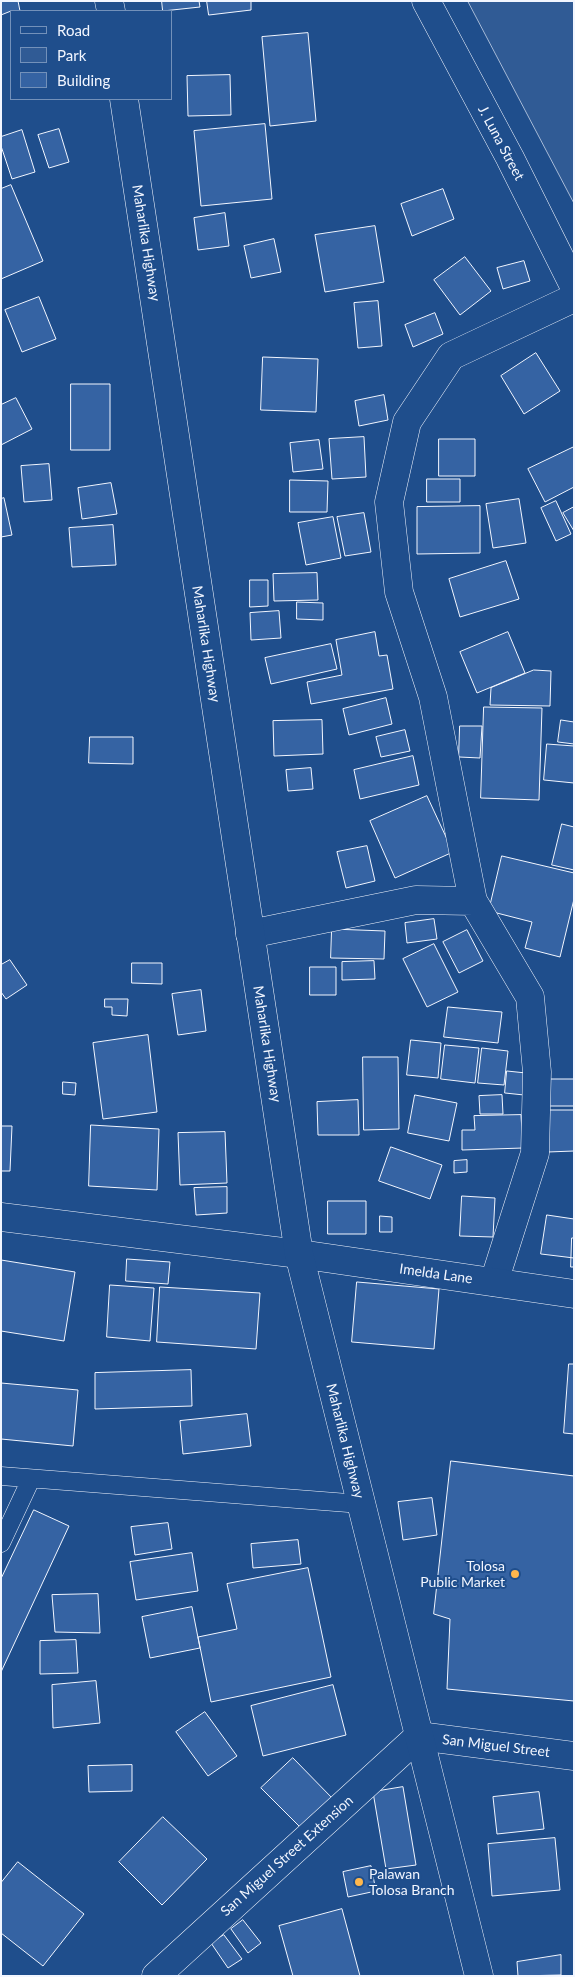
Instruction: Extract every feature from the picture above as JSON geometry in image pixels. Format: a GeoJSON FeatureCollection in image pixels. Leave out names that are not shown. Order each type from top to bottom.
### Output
{"type":"FeatureCollection","features":[{"type":"Feature","properties":{"kind":"main road","name":"J. Luna Street"},"geometry":{"type":"LineString","coordinates":[[426,1],[510,158],[574,286]]}},
{"type":"Feature","properties":{"kind":"main road","name":"Maharlika Highway"},"geometry":{"type":"LineString","coordinates":[[124,100],[299,1254],[479,1976]]}},
{"type":"Feature","properties":{"kind":"main road"},"geometry":{"type":"LineString","coordinates":[[494,1282],[535,1153],[537,1072],[530,997],[473,901],[433,697],[399,592],[389,502],[407,422],[451,356],[574,298]]}},
{"type":"Feature","properties":{"kind":"main road"},"geometry":{"type":"LineString","coordinates":[[250,934],[416,900],[473,901]]}},
{"type":"Feature","properties":{"kind":"main road","name":"Imelda Lane"},"geometry":{"type":"LineString","coordinates":[[1,1217],[299,1254],[574,1294]]}},
{"type":"Feature","properties":{"kind":"main road","name":"San Miguel Street"},"geometry":{"type":"LineString","coordinates":[[419,1736],[574,1756]]}},
{"type":"Feature","properties":{"kind":"main road","name":"San Miguel Street Extension"},"geometry":{"type":"LineString","coordinates":[[156,1976],[419,1736]]}},
{"type":"Feature","properties":{"kind":"lane"},"geometry":{"type":"LineString","coordinates":[[1,1476],[361,1504]]}},
{"type":"Feature","properties":{"kind":"lane"},"geometry":{"type":"LineString","coordinates":[[1,1543],[31,1478]]}},
{"type":"Feature","properties":{"kind":"green space"},"geometry":{"type":"Polygon","coordinates":[[[468,1],[574,1],[574,203],[468,1]]]}},
{"type":"Feature","properties":{"kind":"building"},"geometry":{"type":"Polygon","coordinates":[[[1,1],[18,1],[20,10],[10,10],[1,15],[1,1]]]}},
{"type":"Feature","properties":{"kind":"building"},"geometry":{"type":"Polygon","coordinates":[[[162,1],[199,1],[200,7],[172,10],[163,10],[162,1]]]}},
{"type":"Feature","properties":{"kind":"building"},"geometry":{"type":"Polygon","coordinates":[[[207,1],[251,1],[251,10],[209,15],[207,1]]]}},
{"type":"Feature","properties":{"kind":"building"},"geometry":{"type":"Polygon","coordinates":[[[308,33],[316,121],[270,126],[262,37],[308,33]]]}},
{"type":"Feature","properties":{"kind":"building"},"geometry":{"type":"Polygon","coordinates":[[[230,75],[231,115],[188,116],[187,76],[230,75]]]}},
{"type":"Feature","properties":{"kind":"building"},"geometry":{"type":"Polygon","coordinates":[[[265,124],[272,199],[201,206],[194,131],[265,124]]]}},
{"type":"Feature","properties":{"kind":"building"},"geometry":{"type":"Polygon","coordinates":[[[59,129],[69,162],[49,168],[38,135],[59,129]]]}},
{"type":"Feature","properties":{"kind":"building"},"geometry":{"type":"Polygon","coordinates":[[[22,130],[35,172],[12,179],[1,146],[1,137],[22,130]]]}},
{"type":"Feature","properties":{"kind":"building"},"geometry":{"type":"Polygon","coordinates":[[[11,185],[43,261],[1,279],[1,189],[11,185]]]}},
{"type":"Feature","properties":{"kind":"building"},"geometry":{"type":"Polygon","coordinates":[[[443,189],[454,219],[412,236],[401,204],[443,189]]]}},
{"type":"Feature","properties":{"kind":"building"},"geometry":{"type":"Polygon","coordinates":[[[225,213],[229,246],[198,250],[194,218],[225,213]]]}},
{"type":"Feature","properties":{"kind":"building"},"geometry":{"type":"Polygon","coordinates":[[[375,226],[384,282],[325,292],[315,235],[375,226]]]}},
{"type":"Feature","properties":{"kind":"building"},"geometry":{"type":"Polygon","coordinates":[[[274,239],[281,272],[251,278],[244,246],[274,239]]]}},
{"type":"Feature","properties":{"kind":"building"},"geometry":{"type":"Polygon","coordinates":[[[465,257],[491,291],[460,315],[434,280],[465,257]]]}},
{"type":"Feature","properties":{"kind":"building"},"geometry":{"type":"Polygon","coordinates":[[[524,261],[530,281],[503,289],[497,268],[524,261]]]}},
{"type":"Feature","properties":{"kind":"building"},"geometry":{"type":"Polygon","coordinates":[[[39,297],[56,339],[22,352],[5,310],[39,297]]]}},
{"type":"Feature","properties":{"kind":"building"},"geometry":{"type":"Polygon","coordinates":[[[378,301],[382,346],[358,348],[354,303],[378,301]]]}},
{"type":"Feature","properties":{"kind":"building"},"geometry":{"type":"Polygon","coordinates":[[[435,313],[443,334],[413,347],[405,325],[435,313]]]}},
{"type":"Feature","properties":{"kind":"building"},"geometry":{"type":"Polygon","coordinates":[[[536,353],[560,391],[524,414],[501,376],[536,353]]]}},
{"type":"Feature","properties":{"kind":"building"},"geometry":{"type":"Polygon","coordinates":[[[263,357],[318,359],[316,412],[261,410],[263,357]]]}},
{"type":"Feature","properties":{"kind":"building"},"geometry":{"type":"Polygon","coordinates":[[[71,384],[110,384],[110,450],[71,450],[71,384]]]}},
{"type":"Feature","properties":{"kind":"building"},"geometry":{"type":"Polygon","coordinates":[[[384,395],[388,420],[359,426],[355,401],[384,395]]]}},
{"type":"Feature","properties":{"kind":"building"},"geometry":{"type":"Polygon","coordinates":[[[16,398],[32,429],[1,445],[1,405],[16,398]]]}},
{"type":"Feature","properties":{"kind":"building"},"geometry":{"type":"Polygon","coordinates":[[[364,437],[366,477],[332,479],[329,439],[364,437]]]}},
{"type":"Feature","properties":{"kind":"building"},"geometry":{"type":"Polygon","coordinates":[[[439,439],[475,439],[475,476],[439,476],[439,439]]]}},
{"type":"Feature","properties":{"kind":"building"},"geometry":{"type":"Polygon","coordinates":[[[319,440],[323,469],[293,472],[290,443],[319,440]]]}},
{"type":"Feature","properties":{"kind":"building"},"geometry":{"type":"Polygon","coordinates":[[[574,447],[574,487],[545,502],[528,469],[574,447]]]}},
{"type":"Feature","properties":{"kind":"building"},"geometry":{"type":"Polygon","coordinates":[[[49,464],[52,500],[24,502],[21,466],[49,464]]]}},
{"type":"Feature","properties":{"kind":"building"},"geometry":{"type":"Polygon","coordinates":[[[427,479],[460,479],[460,502],[427,502],[427,479]]]}},
{"type":"Feature","properties":{"kind":"building"},"geometry":{"type":"Polygon","coordinates":[[[290,480],[328,481],[327,512],[290,512],[290,480]]]}},
{"type":"Feature","properties":{"kind":"building"},"geometry":{"type":"Polygon","coordinates":[[[111,483],[117,514],[82,519],[78,488],[111,483]]]}},
{"type":"Feature","properties":{"kind":"building"},"geometry":{"type":"Polygon","coordinates":[[[4,498],[12,535],[1,537],[1,499],[4,498]]]}},
{"type":"Feature","properties":{"kind":"building"},"geometry":{"type":"Polygon","coordinates":[[[519,499],[526,543],[493,548],[486,504],[519,499]]]}},
{"type":"Feature","properties":{"kind":"building"},"geometry":{"type":"Polygon","coordinates":[[[556,501],[571,534],[556,541],[541,508],[556,501]]]}},
{"type":"Feature","properties":{"kind":"building"},"geometry":{"type":"Polygon","coordinates":[[[480,506],[480,553],[417,554],[417,507],[480,506]]]}},
{"type":"Feature","properties":{"kind":"building"},"geometry":{"type":"Polygon","coordinates":[[[574,507],[574,531],[563,513],[574,507]]]}},
{"type":"Feature","properties":{"kind":"building"},"geometry":{"type":"Polygon","coordinates":[[[364,513],[371,552],[345,556],[337,517],[364,513]]]}},
{"type":"Feature","properties":{"kind":"building"},"geometry":{"type":"Polygon","coordinates":[[[333,517],[341,558],[306,565],[298,523],[333,517]]]}},
{"type":"Feature","properties":{"kind":"building"},"geometry":{"type":"Polygon","coordinates":[[[113,525],[116,565],[72,567],[69,528],[113,525]]]}},
{"type":"Feature","properties":{"kind":"building"},"geometry":{"type":"Polygon","coordinates":[[[506,561],[519,599],[460,617],[449,579],[506,561]]]}},
{"type":"Feature","properties":{"kind":"building"},"geometry":{"type":"Polygon","coordinates":[[[317,573],[318,600],[274,601],[273,574],[317,573]]]}},
{"type":"Feature","properties":{"kind":"building"},"geometry":{"type":"Polygon","coordinates":[[[250,580],[268,580],[268,606],[250,607],[250,580]]]}},
{"type":"Feature","properties":{"kind":"building"},"geometry":{"type":"Polygon","coordinates":[[[297,602],[323,603],[323,620],[297,619],[297,602]]]}},
{"type":"Feature","properties":{"kind":"building"},"geometry":{"type":"Polygon","coordinates":[[[279,611],[281,638],[251,640],[250,613],[279,611]]]}},
{"type":"Feature","properties":{"kind":"building"},"geometry":{"type":"Polygon","coordinates":[[[375,632],[379,656],[387,655],[393,689],[311,704],[307,682],[342,675],[336,640],[375,632]]]}},
{"type":"Feature","properties":{"kind":"building"},"geometry":{"type":"Polygon","coordinates":[[[508,632],[525,673],[477,693],[460,652],[508,632]]]}},
{"type":"Feature","properties":{"kind":"building"},"geometry":{"type":"Polygon","coordinates":[[[331,644],[337,669],[271,684],[265,658],[331,644]]]}},
{"type":"Feature","properties":{"kind":"building"},"geometry":{"type":"Polygon","coordinates":[[[534,670],[551,671],[550,706],[490,705],[491,688],[534,670]]]}},
{"type":"Feature","properties":{"kind":"building"},"geometry":{"type":"Polygon","coordinates":[[[386,698],[392,724],[349,735],[343,709],[386,698]]]}},
{"type":"Feature","properties":{"kind":"building"},"geometry":{"type":"Polygon","coordinates":[[[484,707],[542,708],[539,800],[481,798],[484,707]]]}},
{"type":"Feature","properties":{"kind":"building"},"geometry":{"type":"Polygon","coordinates":[[[322,720],[323,754],[274,756],[273,721],[322,720]]]}},
{"type":"Feature","properties":{"kind":"building"},"geometry":{"type":"Polygon","coordinates":[[[561,720],[574,722],[574,744],[558,742],[561,720]]]}},
{"type":"Feature","properties":{"kind":"building"},"geometry":{"type":"Polygon","coordinates":[[[460,726],[482,726],[480,758],[459,757],[460,726]]]}},
{"type":"Feature","properties":{"kind":"building"},"geometry":{"type":"Polygon","coordinates":[[[405,730],[410,751],[381,757],[376,737],[405,730]]]}},
{"type":"Feature","properties":{"kind":"building"},"geometry":{"type":"Polygon","coordinates":[[[90,737],[133,737],[133,764],[89,763],[90,737]]]}},
{"type":"Feature","properties":{"kind":"building"},"geometry":{"type":"Polygon","coordinates":[[[547,744],[574,746],[574,783],[544,780],[547,744]]]}},
{"type":"Feature","properties":{"kind":"building"},"geometry":{"type":"Polygon","coordinates":[[[413,756],[419,785],[360,799],[354,770],[413,756]]]}},
{"type":"Feature","properties":{"kind":"building"},"geometry":{"type":"Polygon","coordinates":[[[311,768],[313,789],[288,791],[286,770],[311,768]]]}},
{"type":"Feature","properties":{"kind":"building"},"geometry":{"type":"Polygon","coordinates":[[[427,796],[453,852],[395,878],[370,821],[427,796]]]}},
{"type":"Feature","properties":{"kind":"building"},"geometry":{"type":"Polygon","coordinates":[[[562,824],[574,827],[574,870],[552,865],[562,824]]]}},
{"type":"Feature","properties":{"kind":"building"},"geometry":{"type":"Polygon","coordinates":[[[367,846],[375,881],[346,888],[337,852],[367,846]]]}},
{"type":"Feature","properties":{"kind":"building"},"geometry":{"type":"Polygon","coordinates":[[[502,856],[574,873],[574,899],[560,957],[525,948],[532,922],[489,911],[502,856]]]}},
{"type":"Feature","properties":{"kind":"building"},"geometry":{"type":"Polygon","coordinates":[[[434,919],[437,939],[407,943],[405,923],[434,919]]]}},
{"type":"Feature","properties":{"kind":"building"},"geometry":{"type":"Polygon","coordinates":[[[332,929],[385,931],[384,959],[331,958],[332,929]]]}},
{"type":"Feature","properties":{"kind":"building"},"geometry":{"type":"Polygon","coordinates":[[[467,930],[483,961],[459,973],[443,942],[467,930]]]}},
{"type":"Feature","properties":{"kind":"building"},"geometry":{"type":"Polygon","coordinates":[[[434,944],[458,992],[427,1007],[403,959],[434,944]]]}},
{"type":"Feature","properties":{"kind":"building"},"geometry":{"type":"Polygon","coordinates":[[[10,960],[27,985],[6,999],[1,992],[1,965],[10,960]]]}},
{"type":"Feature","properties":{"kind":"building"},"geometry":{"type":"Polygon","coordinates":[[[374,961],[375,979],[342,980],[342,962],[374,961]]]}},
{"type":"Feature","properties":{"kind":"building"},"geometry":{"type":"Polygon","coordinates":[[[132,963],[162,963],[162,984],[132,983],[132,963]]]}},
{"type":"Feature","properties":{"kind":"building"},"geometry":{"type":"Polygon","coordinates":[[[310,967],[336,967],[336,995],[310,995],[310,967]]]}},
{"type":"Feature","properties":{"kind":"building"},"geometry":{"type":"Polygon","coordinates":[[[201,990],[206,1031],[178,1035],[172,994],[201,990]]]}},
{"type":"Feature","properties":{"kind":"building"},"geometry":{"type":"Polygon","coordinates":[[[105,999],[128,999],[127,1016],[112,1015],[112,1007],[105,1007],[105,999]]]}},
{"type":"Feature","properties":{"kind":"building"},"geometry":{"type":"Polygon","coordinates":[[[448,1007],[502,1012],[498,1043],[444,1037],[448,1007]]]}},
{"type":"Feature","properties":{"kind":"building"},"geometry":{"type":"Polygon","coordinates":[[[148,1035],[157,1112],[103,1119],[93,1043],[148,1035]]]}},
{"type":"Feature","properties":{"kind":"building"},"geometry":{"type":"Polygon","coordinates":[[[411,1040],[441,1043],[438,1078],[407,1075],[411,1040]]]}},
{"type":"Feature","properties":{"kind":"building"},"geometry":{"type":"Polygon","coordinates":[[[445,1045],[479,1048],[475,1083],[441,1079],[445,1045]]]}},
{"type":"Feature","properties":{"kind":"building"},"geometry":{"type":"Polygon","coordinates":[[[482,1048],[508,1051],[504,1085],[478,1083],[482,1048]]]}},
{"type":"Feature","properties":{"kind":"building"},"geometry":{"type":"Polygon","coordinates":[[[363,1057],[398,1057],[399,1129],[364,1130],[363,1057]]]}},
{"type":"Feature","properties":{"kind":"building"},"geometry":{"type":"Polygon","coordinates":[[[507,1071],[526,1073],[524,1095],[505,1093],[507,1071]]]}},
{"type":"Feature","properties":{"kind":"building"},"geometry":{"type":"Polygon","coordinates":[[[548,1079],[574,1079],[574,1106],[548,1106],[548,1079]]]}},
{"type":"Feature","properties":{"kind":"building"},"geometry":{"type":"Polygon","coordinates":[[[63,1082],[76,1083],[75,1095],[63,1094],[63,1082]]]}},
{"type":"Feature","properties":{"kind":"building"},"geometry":{"type":"Polygon","coordinates":[[[415,1095],[457,1103],[449,1141],[408,1133],[415,1095]]]}},
{"type":"Feature","properties":{"kind":"building"},"geometry":{"type":"Polygon","coordinates":[[[502,1095],[503,1114],[480,1114],[479,1096],[502,1095]]]}},
{"type":"Feature","properties":{"kind":"building"},"geometry":{"type":"Polygon","coordinates":[[[358,1100],[359,1135],[318,1135],[317,1102],[358,1100]]]}},
{"type":"Feature","properties":{"kind":"building"},"geometry":{"type":"Polygon","coordinates":[[[547,1110],[574,1110],[574,1151],[548,1152],[547,1110]]]}},
{"type":"Feature","properties":{"kind":"building"},"geometry":{"type":"Polygon","coordinates":[[[521,1115],[523,1148],[462,1150],[462,1130],[475,1130],[474,1116],[521,1115]]]}},
{"type":"Feature","properties":{"kind":"building"},"geometry":{"type":"Polygon","coordinates":[[[91,1125],[159,1129],[157,1190],[89,1186],[91,1125]]]}},
{"type":"Feature","properties":{"kind":"building"},"geometry":{"type":"Polygon","coordinates":[[[1,1126],[12,1126],[10,1171],[1,1171],[1,1126]]]}},
{"type":"Feature","properties":{"kind":"building"},"geometry":{"type":"Polygon","coordinates":[[[225,1132],[227,1183],[180,1185],[178,1133],[225,1132]]]}},
{"type":"Feature","properties":{"kind":"building"},"geometry":{"type":"Polygon","coordinates":[[[391,1147],[442,1165],[430,1199],[379,1181],[391,1147]]]}},
{"type":"Feature","properties":{"kind":"building"},"geometry":{"type":"Polygon","coordinates":[[[467,1160],[467,1172],[454,1173],[454,1161],[467,1160]]]}},
{"type":"Feature","properties":{"kind":"building"},"geometry":{"type":"Polygon","coordinates":[[[227,1187],[227,1213],[196,1215],[194,1188],[227,1187]]]}},
{"type":"Feature","properties":{"kind":"building"},"geometry":{"type":"Polygon","coordinates":[[[462,1196],[495,1198],[493,1237],[460,1236],[462,1196]]]}},
{"type":"Feature","properties":{"kind":"building"},"geometry":{"type":"Polygon","coordinates":[[[328,1201],[366,1201],[366,1234],[328,1234],[328,1201]]]}},
{"type":"Feature","properties":{"kind":"building"},"geometry":{"type":"Polygon","coordinates":[[[547,1215],[574,1219],[574,1258],[541,1254],[547,1215]]]}},
{"type":"Feature","properties":{"kind":"building"},"geometry":{"type":"Polygon","coordinates":[[[380,1216],[392,1217],[392,1232],[380,1232],[380,1216]]]}},
{"type":"Feature","properties":{"kind":"building"},"geometry":{"type":"Polygon","coordinates":[[[572,1238],[574,1238],[574,1267],[571,1267],[572,1238]]]}},
{"type":"Feature","properties":{"kind":"building"},"geometry":{"type":"Polygon","coordinates":[[[127,1259],[170,1262],[168,1284],[126,1281],[127,1259]]]}},
{"type":"Feature","properties":{"kind":"building"},"geometry":{"type":"Polygon","coordinates":[[[1,1260],[75,1272],[64,1341],[1,1331],[1,1260]]]}},
{"type":"Feature","properties":{"kind":"building"},"geometry":{"type":"Polygon","coordinates":[[[357,1282],[439,1289],[434,1349],[352,1342],[357,1282]]]}},
{"type":"Feature","properties":{"kind":"building"},"geometry":{"type":"Polygon","coordinates":[[[110,1285],[154,1288],[150,1341],[107,1337],[110,1285]]]}},
{"type":"Feature","properties":{"kind":"building"},"geometry":{"type":"Polygon","coordinates":[[[160,1287],[260,1293],[256,1349],[157,1342],[160,1287]]]}},
{"type":"Feature","properties":{"kind":"building"},"geometry":{"type":"Polygon","coordinates":[[[569,1364],[574,1364],[574,1434],[564,1433],[569,1364]]]}},
{"type":"Feature","properties":{"kind":"building"},"geometry":{"type":"Polygon","coordinates":[[[191,1370],[192,1406],[95,1409],[95,1373],[191,1370]]]}},
{"type":"Feature","properties":{"kind":"building"},"geometry":{"type":"Polygon","coordinates":[[[1,1383],[78,1390],[73,1446],[1,1439],[1,1383]]]}},
{"type":"Feature","properties":{"kind":"building"},"geometry":{"type":"Polygon","coordinates":[[[247,1414],[251,1446],[183,1454],[180,1421],[247,1414]]]}},
{"type":"Feature","properties":{"kind":"building"},"geometry":{"type":"Polygon","coordinates":[[[451,1461],[574,1476],[574,1701],[447,1689],[450,1619],[434,1614],[451,1461]]]}},
{"type":"Feature","properties":{"kind":"building"},"geometry":{"type":"Polygon","coordinates":[[[432,1498],[437,1535],[403,1540],[398,1502],[432,1498]]]}},
{"type":"Feature","properties":{"kind":"building"},"geometry":{"type":"Polygon","coordinates":[[[34,1510],[69,1526],[1,1672],[1,1579],[34,1510]]]}},
{"type":"Feature","properties":{"kind":"building"},"geometry":{"type":"Polygon","coordinates":[[[168,1523],[172,1549],[135,1555],[131,1527],[168,1523]]]}},
{"type":"Feature","properties":{"kind":"building"},"geometry":{"type":"Polygon","coordinates":[[[298,1540],[301,1564],[253,1568],[251,1544],[298,1540]]]}},
{"type":"Feature","properties":{"kind":"building"},"geometry":{"type":"Polygon","coordinates":[[[192,1553],[198,1591],[136,1600],[130,1562],[192,1553]]]}},
{"type":"Feature","properties":{"kind":"building"},"geometry":{"type":"Polygon","coordinates":[[[308,1568],[331,1677],[211,1702],[198,1637],[237,1629],[227,1584],[308,1568]]]}},
{"type":"Feature","properties":{"kind":"building"},"geometry":{"type":"Polygon","coordinates":[[[98,1594],[100,1633],[55,1632],[52,1595],[98,1594]]]}},
{"type":"Feature","properties":{"kind":"building"},"geometry":{"type":"Polygon","coordinates":[[[192,1607],[200,1648],[150,1658],[142,1617],[192,1607]]]}},
{"type":"Feature","properties":{"kind":"building"},"geometry":{"type":"Polygon","coordinates":[[[76,1640],[78,1673],[40,1674],[40,1641],[76,1640]]]}},
{"type":"Feature","properties":{"kind":"building"},"geometry":{"type":"Polygon","coordinates":[[[96,1681],[100,1723],[53,1728],[52,1685],[96,1681]]]}},
{"type":"Feature","properties":{"kind":"building"},"geometry":{"type":"Polygon","coordinates":[[[333,1685],[346,1735],[263,1756],[251,1706],[333,1685]]]}},
{"type":"Feature","properties":{"kind":"building"},"geometry":{"type":"Polygon","coordinates":[[[205,1712],[237,1756],[208,1776],[176,1732],[205,1712]]]}},
{"type":"Feature","properties":{"kind":"building"},"geometry":{"type":"Polygon","coordinates":[[[293,1758],[334,1800],[303,1830],[261,1788],[293,1758]]]}},
{"type":"Feature","properties":{"kind":"building"},"geometry":{"type":"Polygon","coordinates":[[[132,1765],[132,1791],[89,1792],[88,1766],[132,1765]]]}},
{"type":"Feature","properties":{"kind":"building"},"geometry":{"type":"Polygon","coordinates":[[[403,1787],[416,1865],[386,1869],[373,1792],[403,1787]]]}},
{"type":"Feature","properties":{"kind":"building"},"geometry":{"type":"Polygon","coordinates":[[[539,1792],[544,1829],[497,1834],[493,1797],[539,1792]]]}},
{"type":"Feature","properties":{"kind":"building"},"geometry":{"type":"Polygon","coordinates":[[[163,1817],[207,1859],[162,1905],[119,1862],[163,1817]]]}},
{"type":"Feature","properties":{"kind":"building"},"geometry":{"type":"Polygon","coordinates":[[[555,1838],[560,1890],[492,1896],[488,1844],[555,1838]]]}},
{"type":"Feature","properties":{"kind":"building"},"geometry":{"type":"Polygon","coordinates":[[[18,1862],[84,1914],[43,1966],[1,1933],[1,1883],[18,1862]]]}},
{"type":"Feature","properties":{"kind":"building","name":"Palawan Tolosa Branch"},"geometry":{"type":"Polygon","coordinates":[[[371,1866],[376,1891],[348,1897],[343,1872],[371,1866]]]}},
{"type":"Feature","properties":{"kind":"building"},"geometry":{"type":"Polygon","coordinates":[[[342,1909],[360,1976],[293,1976],[279,1926],[342,1909]]]}},
{"type":"Feature","properties":{"kind":"building"},"geometry":{"type":"Polygon","coordinates":[[[243,1920],[261,1943],[248,1953],[231,1929],[243,1920]]]}},
{"type":"Feature","properties":{"kind":"building"},"geometry":{"type":"Polygon","coordinates":[[[224,1935],[242,1959],[228,1968],[211,1943],[224,1935]]]}},
{"type":"Feature","properties":{"kind":"building"},"geometry":{"type":"Polygon","coordinates":[[[561,1955],[561,1975],[518,1976],[517,1962],[561,1955]]]}},
{"type":"Feature","properties":{"kind":"place","name":"Tolosa Public Market"},"geometry":{"type":"Point","coordinates":[515,1574]}},
{"type":"Feature","properties":{"kind":"place","name":"Palawan Tolosa Branch"},"geometry":{"type":"Point","coordinates":[359,1882]}}]}
